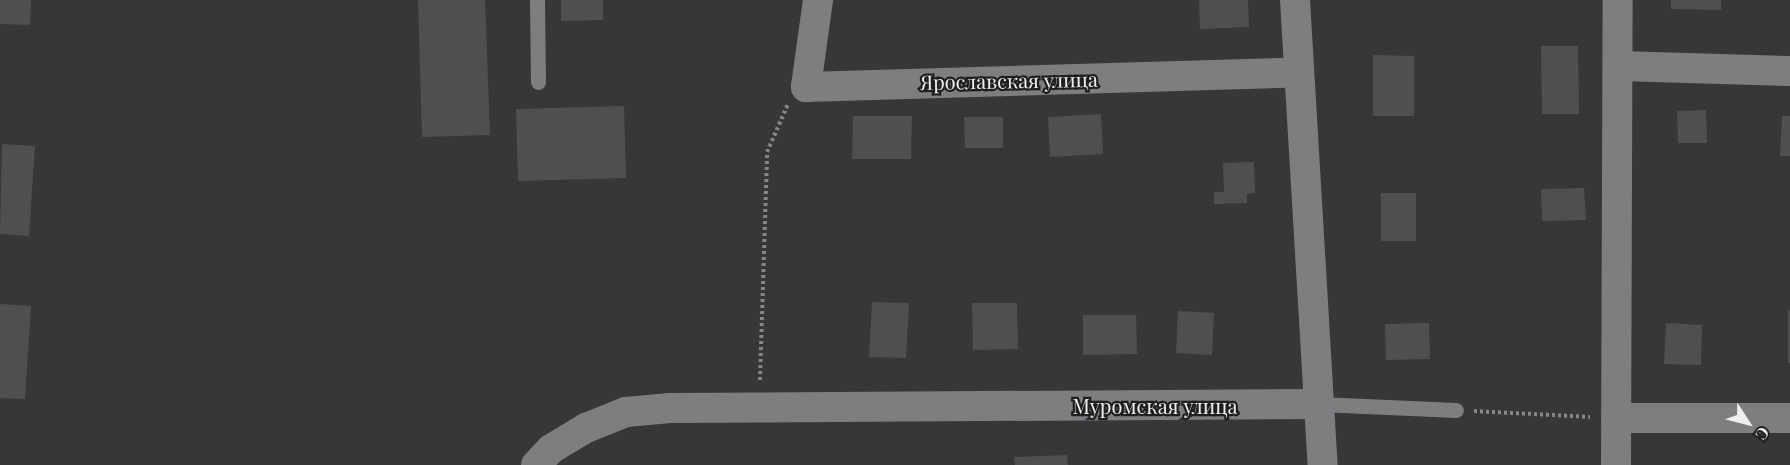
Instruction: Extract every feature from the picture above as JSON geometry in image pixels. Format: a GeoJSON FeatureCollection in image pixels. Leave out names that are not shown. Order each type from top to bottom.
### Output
{"type":"FeatureCollection","features":[{"type":"Feature","properties":{"kind":"street"},"geometry":{"type":"LineString","coordinates":[[806,87],[818,0]]}},
{"type":"Feature","properties":{"kind":"street"},"geometry":{"type":"LineString","coordinates":[[1294,0],[1323,465]]}},
{"type":"Feature","properties":{"kind":"street"},"geometry":{"type":"LineString","coordinates":[[1616,465],[1618,0]]}},
{"type":"Feature","properties":{"kind":"street"},"geometry":{"type":"LineString","coordinates":[[1619,66],[1790,71]]}},
{"type":"Feature","properties":{"kind":"street","name":"Ярославская улица"},"geometry":{"type":"LineString","coordinates":[[806,87],[1299,72]]}},
{"type":"Feature","properties":{"kind":"street","name":"Муромская улица"},"geometry":{"type":"LineString","coordinates":[[536,465],[551,449],[586,428],[626,412],[759,408],[1319,404]]}},
{"type":"Feature","properties":{"kind":"street"},"geometry":{"type":"LineString","coordinates":[[1616,418],[1790,418]]}},
{"type":"Feature","properties":{"kind":"lane"},"geometry":{"type":"LineString","coordinates":[[537,0],[538,81]]}},
{"type":"Feature","properties":{"kind":"lane","name":"Муромская улица"},"geometry":{"type":"LineString","coordinates":[[1319,404],[1456,410]]}},
{"type":"Feature","properties":{"kind":"path"},"geometry":{"type":"LineString","coordinates":[[759,408],[767,152],[787,105],[806,87]]}},
{"type":"Feature","properties":{"kind":"path"},"geometry":{"type":"LineString","coordinates":[[1456,410],[1616,418]]}},
{"type":"Feature","properties":{"kind":"building"},"geometry":{"type":"Polygon","coordinates":[[[0,0],[31,0],[30,25],[0,24],[0,0]]]}},
{"type":"Feature","properties":{"kind":"building"},"geometry":{"type":"Polygon","coordinates":[[[418,0],[485,0],[490,135],[422,137],[418,0]]]}},
{"type":"Feature","properties":{"kind":"building"},"geometry":{"type":"Polygon","coordinates":[[[561,0],[603,0],[603,20],[561,21],[561,0]]]}},
{"type":"Feature","properties":{"kind":"building"},"geometry":{"type":"Polygon","coordinates":[[[1199,0],[1248,0],[1249,27],[1200,29],[1199,0]]]}},
{"type":"Feature","properties":{"kind":"building"},"geometry":{"type":"Polygon","coordinates":[[[1671,0],[1721,0],[1721,10],[1671,9],[1671,0]]]}},
{"type":"Feature","properties":{"kind":"building"},"geometry":{"type":"Polygon","coordinates":[[[1541,46],[1578,46],[1579,114],[1542,114],[1541,46]]]}},
{"type":"Feature","properties":{"kind":"building"},"geometry":{"type":"Polygon","coordinates":[[[1373,55],[1414,56],[1414,116],[1373,116],[1373,55]]]}},
{"type":"Feature","properties":{"kind":"building"},"geometry":{"type":"Polygon","coordinates":[[[624,106],[626,178],[518,181],[516,109],[624,106]]]}},
{"type":"Feature","properties":{"kind":"building"},"geometry":{"type":"Polygon","coordinates":[[[1706,110],[1707,143],[1678,143],[1677,111],[1706,110]]]}},
{"type":"Feature","properties":{"kind":"building"},"geometry":{"type":"Polygon","coordinates":[[[1101,114],[1103,154],[1050,157],[1048,117],[1101,114]]]}},
{"type":"Feature","properties":{"kind":"building"},"geometry":{"type":"Polygon","coordinates":[[[853,116],[912,116],[911,159],[852,159],[853,116]]]}},
{"type":"Feature","properties":{"kind":"building"},"geometry":{"type":"Polygon","coordinates":[[[1782,116],[1790,116],[1790,156],[1780,156],[1782,116]]]}},
{"type":"Feature","properties":{"kind":"building"},"geometry":{"type":"Polygon","coordinates":[[[964,117],[1003,117],[1003,148],[965,148],[964,117]]]}},
{"type":"Feature","properties":{"kind":"building"},"geometry":{"type":"Polygon","coordinates":[[[2,144],[35,146],[29,236],[0,234],[2,144]]]}},
{"type":"Feature","properties":{"kind":"building"},"geometry":{"type":"Polygon","coordinates":[[[1254,162],[1255,193],[1247,194],[1247,203],[1214,204],[1214,192],[1224,192],[1223,163],[1254,162]]]}},
{"type":"Feature","properties":{"kind":"building"},"geometry":{"type":"Polygon","coordinates":[[[1584,188],[1586,220],[1542,221],[1541,189],[1584,188]]]}},
{"type":"Feature","properties":{"kind":"building"},"geometry":{"type":"Polygon","coordinates":[[[1381,193],[1416,193],[1416,241],[1381,241],[1381,193]]]}},
{"type":"Feature","properties":{"kind":"building"},"geometry":{"type":"Polygon","coordinates":[[[872,302],[909,303],[906,358],[869,357],[872,302]]]}},
{"type":"Feature","properties":{"kind":"building"},"geometry":{"type":"Polygon","coordinates":[[[972,303],[1017,303],[1018,349],[973,350],[972,303]]]}},
{"type":"Feature","properties":{"kind":"building"},"geometry":{"type":"Polygon","coordinates":[[[0,304],[31,306],[25,399],[0,398],[0,304]]]}},
{"type":"Feature","properties":{"kind":"building"},"geometry":{"type":"Polygon","coordinates":[[[1788,310],[1790,310],[1790,363],[1788,363],[1788,310]]]}},
{"type":"Feature","properties":{"kind":"building"},"geometry":{"type":"Polygon","coordinates":[[[1178,311],[1214,313],[1212,355],[1176,353],[1178,311]]]}},
{"type":"Feature","properties":{"kind":"building"},"geometry":{"type":"Polygon","coordinates":[[[1083,315],[1136,315],[1137,354],[1083,355],[1083,315]]]}},
{"type":"Feature","properties":{"kind":"building"},"geometry":{"type":"Polygon","coordinates":[[[1429,323],[1430,359],[1386,360],[1385,324],[1429,323]]]}},
{"type":"Feature","properties":{"kind":"building"},"geometry":{"type":"Polygon","coordinates":[[[1666,323],[1702,325],[1701,365],[1664,364],[1666,323]]]}},
{"type":"Feature","properties":{"kind":"building"},"geometry":{"type":"Polygon","coordinates":[[[1067,455],[1068,465],[1015,465],[1014,457],[1067,455]]]}}]}
